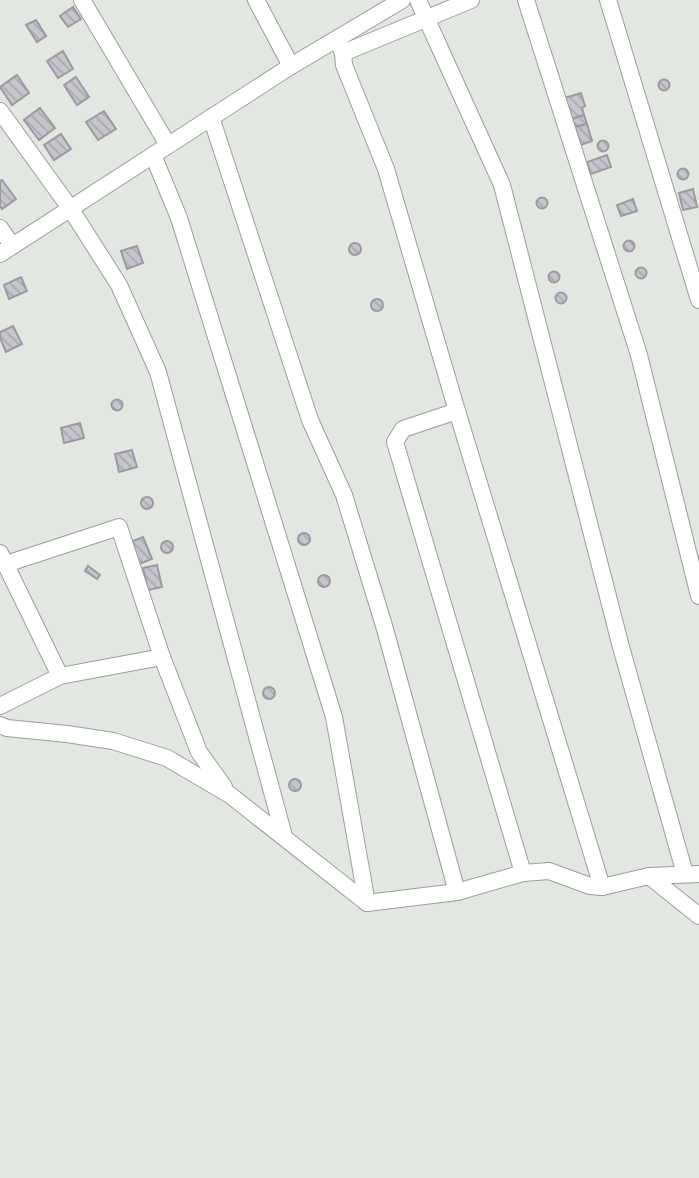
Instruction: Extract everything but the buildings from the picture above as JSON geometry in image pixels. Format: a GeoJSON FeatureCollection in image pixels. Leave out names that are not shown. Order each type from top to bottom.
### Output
{"type":"FeatureCollection","features":[{"type":"Feature","properties":{"kind":"street"},"geometry":{"type":"LineString","coordinates":[[82,0],[167,145]]}},
{"type":"Feature","properties":{"kind":"street"},"geometry":{"type":"LineString","coordinates":[[256,0],[291,66]]}},
{"type":"Feature","properties":{"kind":"street"},"geometry":{"type":"LineString","coordinates":[[340,46],[402,0]]}},
{"type":"Feature","properties":{"kind":"street"},"geometry":{"type":"LineString","coordinates":[[0,725],[113,741],[167,758],[230,794],[367,903],[457,892],[523,873],[549,870],[590,886],[602,887],[649,876],[692,874],[621,647],[502,185],[418,0]]}},
{"type":"Feature","properties":{"kind":"street"},"geometry":{"type":"LineString","coordinates":[[0,228],[6,250],[291,66],[340,46],[427,19],[471,0]]}},
{"type":"Feature","properties":{"kind":"street"},"geometry":{"type":"LineString","coordinates":[[526,0],[639,355],[699,596]]}},
{"type":"Feature","properties":{"kind":"street"},"geometry":{"type":"LineString","coordinates":[[608,0],[699,300]]}},
{"type":"Feature","properties":{"kind":"street"},"geometry":{"type":"LineString","coordinates":[[340,46],[344,65],[386,169],[602,887]]}},
{"type":"Feature","properties":{"kind":"street"},"geometry":{"type":"LineString","coordinates":[[0,111],[71,208],[119,285],[158,372],[284,836]]}},
{"type":"Feature","properties":{"kind":"street"},"geometry":{"type":"LineString","coordinates":[[211,117],[310,420],[344,495],[385,629],[457,892]]}},
{"type":"Feature","properties":{"kind":"street"},"geometry":{"type":"LineString","coordinates":[[153,155],[179,218],[334,717],[367,903]]}},
{"type":"Feature","properties":{"kind":"street"},"geometry":{"type":"LineString","coordinates":[[457,411],[403,429],[395,442],[523,873]]}},
{"type":"Feature","properties":{"kind":"street"},"geometry":{"type":"LineString","coordinates":[[60,677],[3,559],[119,527],[162,657],[199,752],[230,794]]}},
{"type":"Feature","properties":{"kind":"street"},"geometry":{"type":"LineString","coordinates":[[0,706],[60,677],[162,657]]}},
{"type":"Feature","properties":{"kind":"street"},"geometry":{"type":"LineString","coordinates":[[649,876],[699,916]]}}]}
